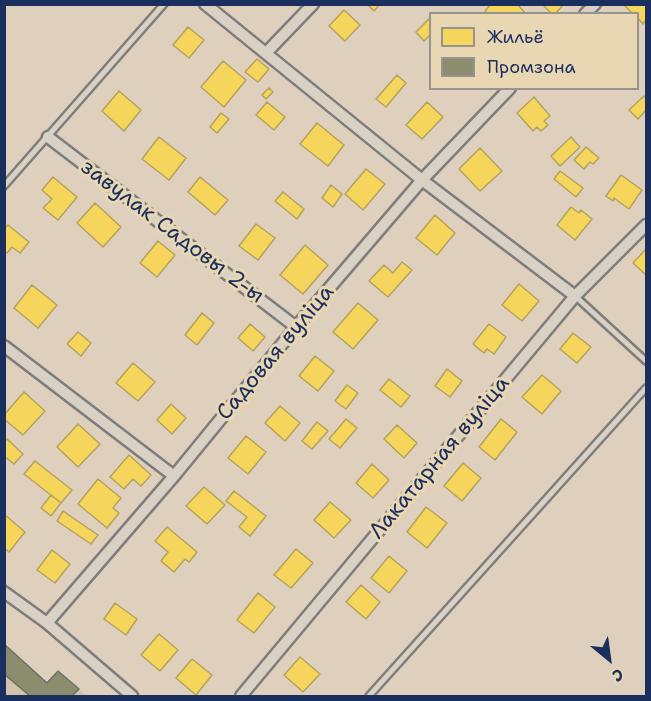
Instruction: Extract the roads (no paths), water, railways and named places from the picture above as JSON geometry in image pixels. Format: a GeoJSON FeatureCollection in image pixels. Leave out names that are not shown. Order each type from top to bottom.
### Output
{"type":"FeatureCollection","features":[{"type":"Feature","properties":{"kind":"street"},"geometry":{"type":"LineString","coordinates":[[206,4],[422,180],[575,296]]}},
{"type":"Feature","properties":{"kind":"street"},"geometry":{"type":"LineString","coordinates":[[266,53],[313,4]]}},
{"type":"Feature","properties":{"kind":"street","name":"Садовая вуліца"},"geometry":{"type":"LineString","coordinates":[[47,622],[174,476],[296,327],[422,180],[508,90]]}},
{"type":"Feature","properties":{"kind":"street","name":"завулак Садовы 2-ы"},"geometry":{"type":"LineString","coordinates":[[48,137],[296,327]]}},
{"type":"Feature","properties":{"kind":"street","name":"Лакатарная вуліца"},"geometry":{"type":"LineString","coordinates":[[241,696],[575,296],[646,225]]}},
{"type":"Feature","properties":{"kind":"street"},"geometry":{"type":"LineString","coordinates":[[4,346],[174,476]]}},
{"type":"Feature","properties":{"kind":"street"},"geometry":{"type":"LineString","coordinates":[[4,592],[47,622],[132,696]]}},
{"type":"Feature","properties":{"kind":"lane"},"geometry":{"type":"LineString","coordinates":[[4,186],[164,4]]}},
{"type":"Feature","properties":{"kind":"lane"},"geometry":{"type":"LineString","coordinates":[[575,296],[646,361]]}},
{"type":"Feature","properties":{"kind":"lane"},"geometry":{"type":"LineString","coordinates":[[369,696],[646,388]]}}]}
